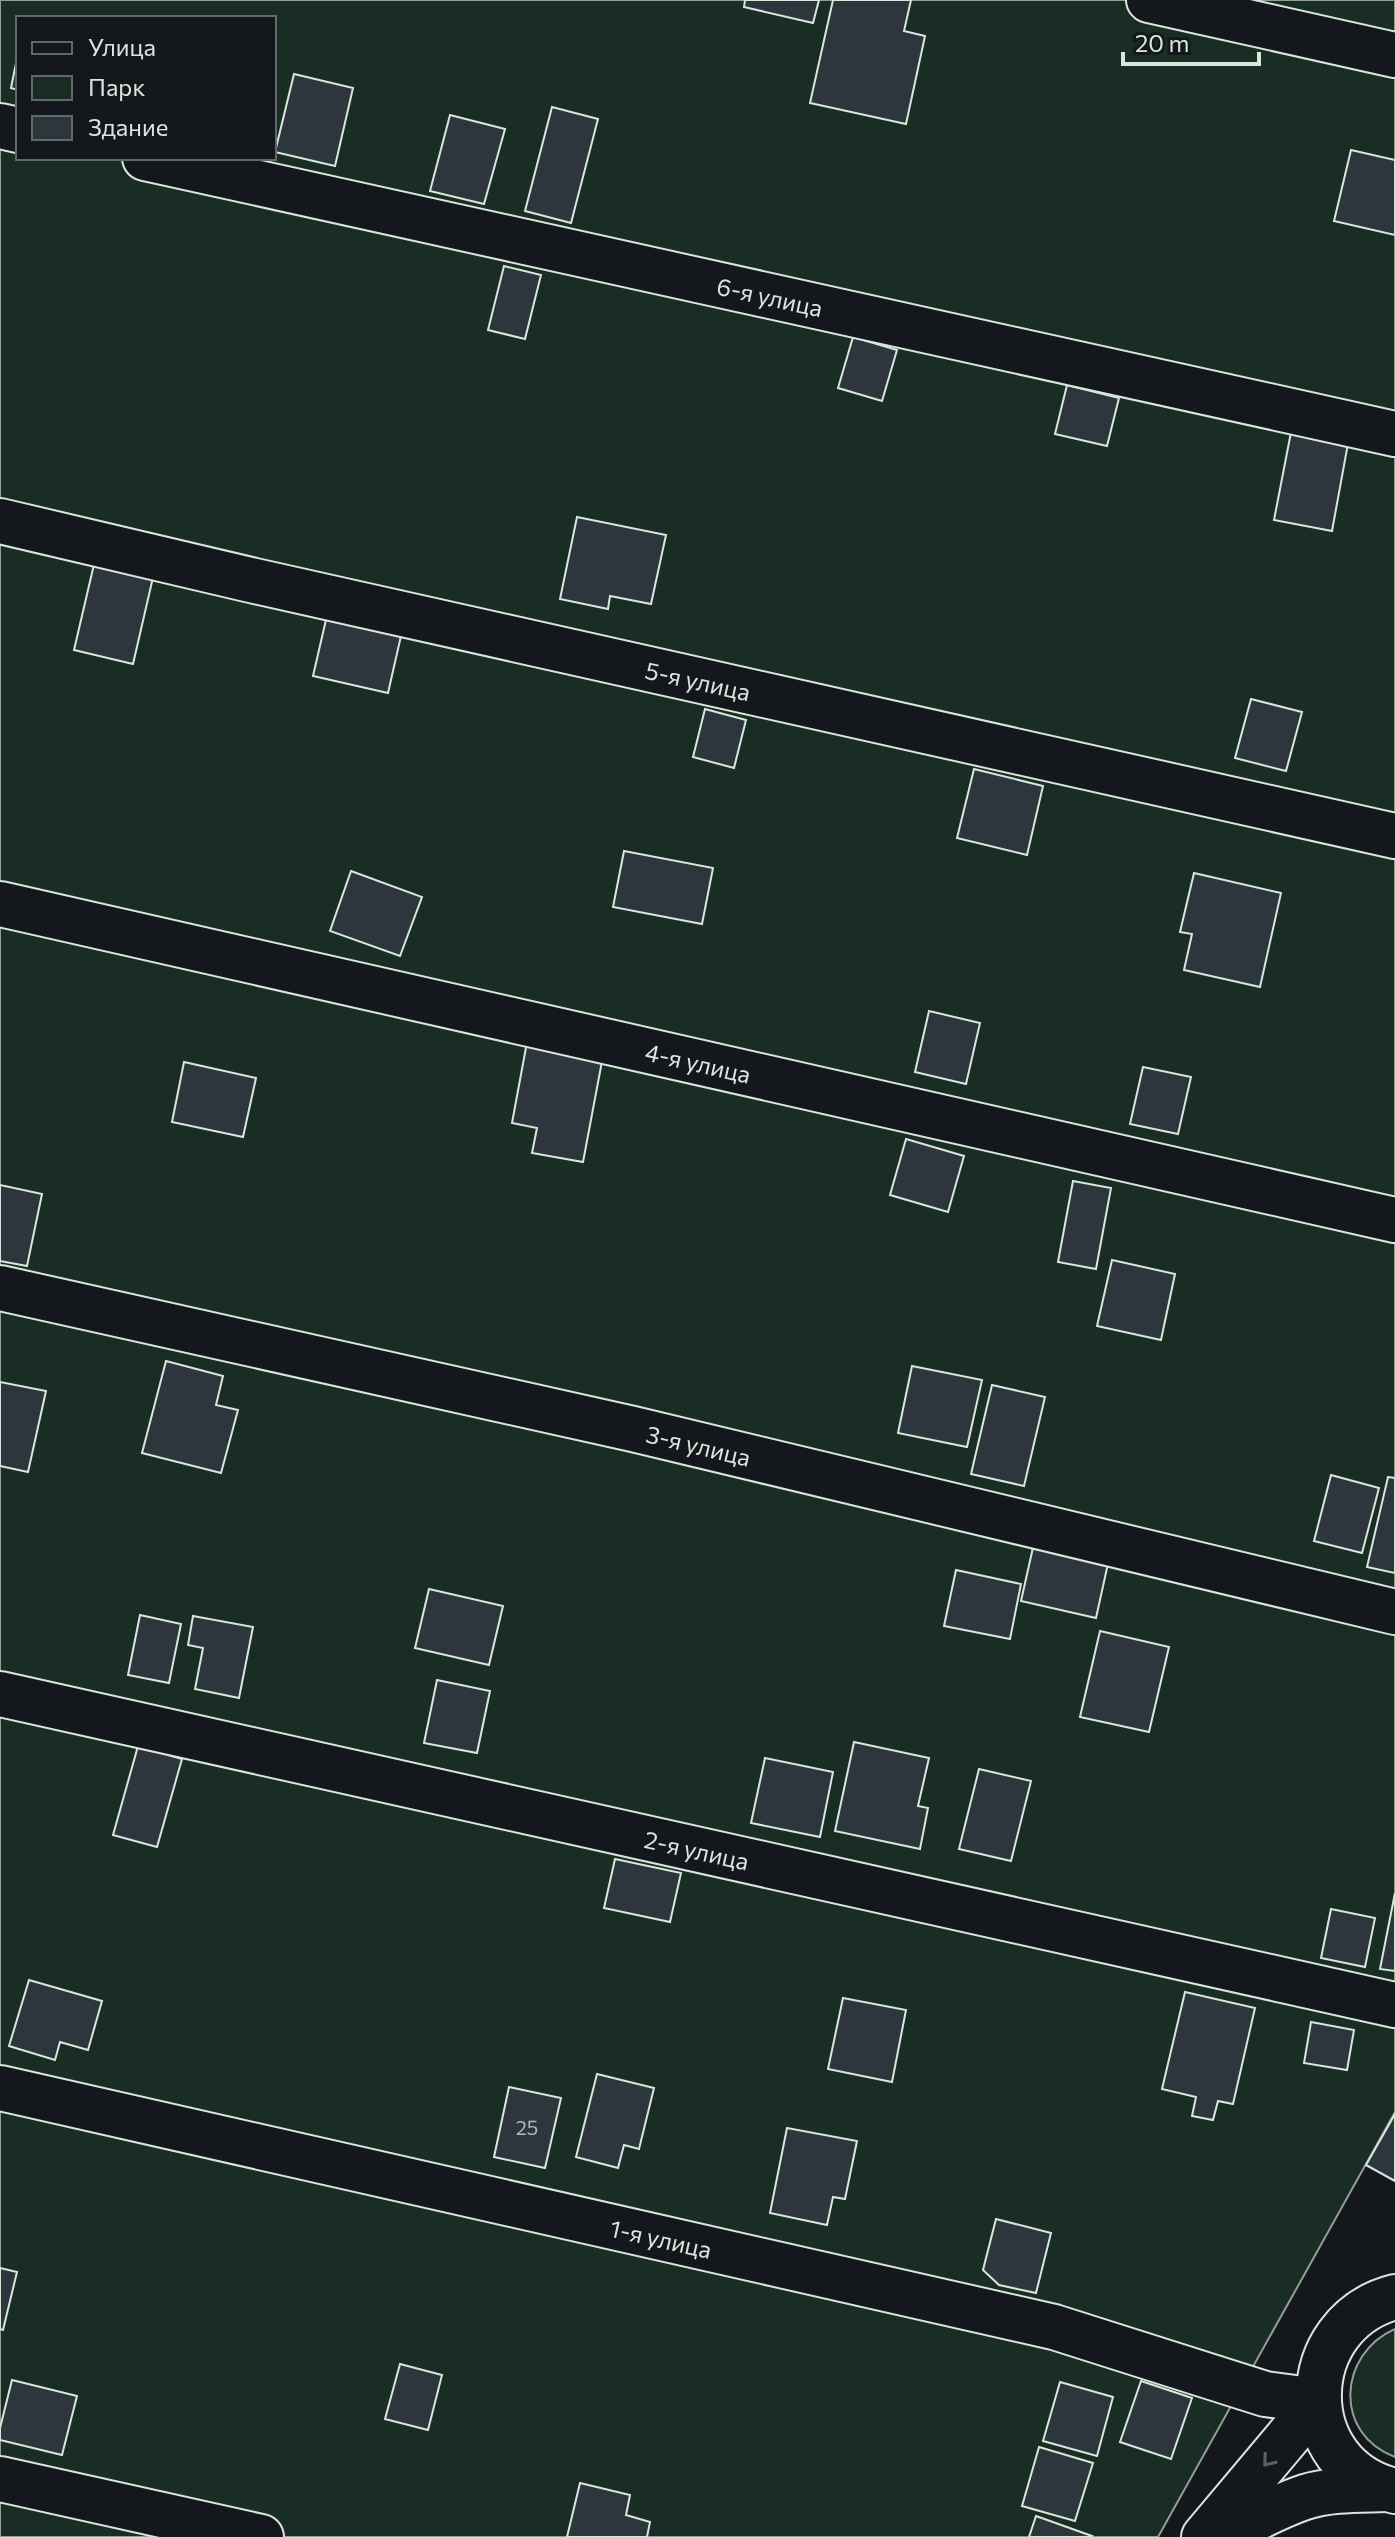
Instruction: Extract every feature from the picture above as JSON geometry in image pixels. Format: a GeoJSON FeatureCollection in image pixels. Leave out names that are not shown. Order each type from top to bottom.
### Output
{"type":"FeatureCollection","features":[{"type":"Feature","properties":{"kind":"street"},"geometry":{"type":"LineString","coordinates":[[1149,0],[1395,55]]}},
{"type":"Feature","properties":{"kind":"street","name":"6-я улица"},"geometry":{"type":"LineString","coordinates":[[154,160],[1395,434]]}},
{"type":"Feature","properties":{"kind":"street","name":"5-я улица"},"geometry":{"type":"LineString","coordinates":[[0,521],[285,588],[1395,836]]}},
{"type":"Feature","properties":{"kind":"street","name":"4-я улица"},"geometry":{"type":"LineString","coordinates":[[0,904],[1395,1220]]}},
{"type":"Feature","properties":{"kind":"street","name":"3-я улица"},"geometry":{"type":"LineString","coordinates":[[0,1288],[633,1429],[1395,1612]]}},
{"type":"Feature","properties":{"kind":"street","name":"2-я улица"},"geometry":{"type":"LineString","coordinates":[[0,1694],[1395,2005]]}},
{"type":"Feature","properties":{"kind":"street","name":"1-я улица"},"geometry":{"type":"LineString","coordinates":[[0,2088],[1054,2327],[1265,2394],[1318,2401]]}},
{"type":"Feature","properties":{"kind":"street"},"geometry":{"type":"LineString","coordinates":[[1390,2490],[1368,2481],[1338,2455],[1328,2439],[1318,2401],[1319,2381],[1331,2345],[1357,2315],[1395,2297]]}},
{"type":"Feature","properties":{"kind":"street"},"geometry":{"type":"LineString","coordinates":[[1204,2537],[1318,2401]]}},
{"type":"Feature","properties":{"kind":"street"},"geometry":{"type":"LineString","coordinates":[[0,2479],[261,2537]]}},
{"type":"Feature","properties":{"kind":"street"},"geometry":{"type":"LineString","coordinates":[[1219,2537],[1305,2497],[1342,2490],[1390,2490]]}},
{"type":"Feature","properties":{"kind":"green space"},"geometry":{"type":"Polygon","coordinates":[[[0,0],[1395,0],[1395,2112],[1158,2537],[0,2537],[0,0]]]}},
{"type":"Feature","properties":{"kind":"green space"},"geometry":{"type":"Polygon","coordinates":[[[1395,2329],[1395,2457],[1375,2446],[1361,2431],[1353,2413],[1350,2394],[1362,2356],[1376,2341],[1395,2329]]]}},
{"type":"Feature","properties":{"kind":"building"},"geometry":{"type":"Polygon","coordinates":[[[745,0],[819,0],[813,23],[744,7],[745,0]]]}},
{"type":"Feature","properties":{"kind":"building"},"geometry":{"type":"Polygon","coordinates":[[[833,0],[911,0],[904,31],[925,36],[906,124],[810,103],[833,0]]]}},
{"type":"Feature","properties":{"kind":"building"},"geometry":{"type":"Polygon","coordinates":[[[16,63],[16,89],[11,88],[16,63]]]}},
{"type":"Feature","properties":{"kind":"building"},"geometry":{"type":"Polygon","coordinates":[[[294,74],[353,88],[335,166],[276,152],[294,74]]]}},
{"type":"Feature","properties":{"kind":"building"},"geometry":{"type":"Polygon","coordinates":[[[552,107],[598,119],[571,223],[525,211],[552,107]]]}},
{"type":"Feature","properties":{"kind":"building"},"geometry":{"type":"Polygon","coordinates":[[[450,115],[505,129],[484,204],[430,191],[450,115]]]}},
{"type":"Feature","properties":{"kind":"building"},"geometry":{"type":"Polygon","coordinates":[[[1351,150],[1395,160],[1395,235],[1334,221],[1351,150]]]}},
{"type":"Feature","properties":{"kind":"building"},"geometry":{"type":"Polygon","coordinates":[[[504,266],[541,275],[525,339],[488,330],[504,266]]]}},
{"type":"Feature","properties":{"kind":"building"},"geometry":{"type":"Polygon","coordinates":[[[853,337],[897,350],[882,401],[838,388],[853,337]]]}},
{"type":"Feature","properties":{"kind":"building"},"geometry":{"type":"Polygon","coordinates":[[[1067,385],[1119,398],[1107,446],[1055,434],[1067,385]]]}},
{"type":"Feature","properties":{"kind":"building"},"geometry":{"type":"Polygon","coordinates":[[[1292,427],[1349,438],[1332,531],[1274,520],[1292,427]]]}},
{"type":"Feature","properties":{"kind":"building"},"geometry":{"type":"Polygon","coordinates":[[[577,517],[666,535],[651,604],[610,596],[608,609],[560,599],[577,517]]]}},
{"type":"Feature","properties":{"kind":"building"},"geometry":{"type":"Polygon","coordinates":[[[95,560],[154,573],[133,664],[74,650],[95,560]]]}},
{"type":"Feature","properties":{"kind":"building"},"geometry":{"type":"Polygon","coordinates":[[[328,611],[403,627],[388,693],[313,676],[328,611]]]}},
{"type":"Feature","properties":{"kind":"building"},"geometry":{"type":"Polygon","coordinates":[[[1251,699],[1302,712],[1286,771],[1235,758],[1251,699]]]}},
{"type":"Feature","properties":{"kind":"building"},"geometry":{"type":"Polygon","coordinates":[[[705,709],[746,720],[734,768],[693,757],[705,709]]]}},
{"type":"Feature","properties":{"kind":"building"},"geometry":{"type":"Polygon","coordinates":[[[974,769],[1043,786],[1027,855],[957,838],[974,769]]]}},
{"type":"Feature","properties":{"kind":"building"},"geometry":{"type":"Polygon","coordinates":[[[624,851],[713,868],[702,924],[613,907],[624,851]]]}},
{"type":"Feature","properties":{"kind":"building"},"geometry":{"type":"Polygon","coordinates":[[[351,871],[422,897],[400,956],[330,931],[351,871]]]}},
{"type":"Feature","properties":{"kind":"building"},"geometry":{"type":"Polygon","coordinates":[[[1194,873],[1281,893],[1260,987],[1184,970],[1192,934],[1180,932],[1194,873]]]}},
{"type":"Feature","properties":{"kind":"building"},"geometry":{"type":"Polygon","coordinates":[[[929,1011],[980,1023],[966,1084],[915,1072],[929,1011]]]}},
{"type":"Feature","properties":{"kind":"building"},"geometry":{"type":"Polygon","coordinates":[[[527,1042],[603,1056],[583,1162],[532,1153],[537,1128],[512,1123],[527,1042]]]}},
{"type":"Feature","properties":{"kind":"building"},"geometry":{"type":"Polygon","coordinates":[[[184,1062],[256,1078],[243,1137],[172,1122],[184,1062]]]}},
{"type":"Feature","properties":{"kind":"building"},"geometry":{"type":"Polygon","coordinates":[[[1143,1067],[1191,1077],[1178,1134],[1130,1124],[1143,1067]]]}},
{"type":"Feature","properties":{"kind":"building"},"geometry":{"type":"Polygon","coordinates":[[[906,1139],[964,1156],[948,1212],[890,1195],[906,1139]]]}},
{"type":"Feature","properties":{"kind":"building"},"geometry":{"type":"Polygon","coordinates":[[[1073,1181],[1111,1188],[1096,1269],[1058,1262],[1073,1181]]]}},
{"type":"Feature","properties":{"kind":"building"},"geometry":{"type":"Polygon","coordinates":[[[0,1185],[42,1194],[27,1266],[0,1261],[0,1185]]]}},
{"type":"Feature","properties":{"kind":"building"},"geometry":{"type":"Polygon","coordinates":[[[1112,1260],[1175,1274],[1161,1340],[1097,1326],[1112,1260]]]}},
{"type":"Feature","properties":{"kind":"building"},"geometry":{"type":"Polygon","coordinates":[[[166,1361],[223,1376],[216,1405],[238,1410],[221,1473],[142,1453],[166,1361]]]}},
{"type":"Feature","properties":{"kind":"building"},"geometry":{"type":"Polygon","coordinates":[[[912,1366],[982,1380],[967,1447],[898,1433],[912,1366]]]}},
{"type":"Feature","properties":{"kind":"building"},"geometry":{"type":"Polygon","coordinates":[[[0,1382],[46,1391],[28,1472],[0,1466],[0,1382]]]}},
{"type":"Feature","properties":{"kind":"building"},"geometry":{"type":"Polygon","coordinates":[[[992,1385],[1045,1397],[1024,1486],[971,1474],[992,1385]]]}},
{"type":"Feature","properties":{"kind":"building"},"geometry":{"type":"Polygon","coordinates":[[[1331,1475],[1379,1488],[1362,1553],[1314,1541],[1331,1475]]]}},
{"type":"Feature","properties":{"kind":"building"},"geometry":{"type":"Polygon","coordinates":[[[1388,1477],[1395,1478],[1395,1573],[1367,1567],[1388,1477]]]}},
{"type":"Feature","properties":{"kind":"building"},"geometry":{"type":"Polygon","coordinates":[[[1034,1543],[1109,1559],[1096,1618],[1021,1601],[1034,1543]]]}},
{"type":"Feature","properties":{"kind":"building"},"geometry":{"type":"Polygon","coordinates":[[[956,1570],[1021,1584],[1010,1639],[944,1626],[956,1570]]]}},
{"type":"Feature","properties":{"kind":"building"},"geometry":{"type":"Polygon","coordinates":[[[429,1589],[503,1606],[489,1665],[415,1648],[429,1589]]]}},
{"type":"Feature","properties":{"kind":"building"},"geometry":{"type":"Polygon","coordinates":[[[140,1615],[181,1624],[169,1683],[128,1675],[140,1615]]]}},
{"type":"Feature","properties":{"kind":"building"},"geometry":{"type":"Polygon","coordinates":[[[193,1616],[253,1627],[239,1698],[195,1689],[203,1648],[188,1645],[193,1616]]]}},
{"type":"Feature","properties":{"kind":"building"},"geometry":{"type":"Polygon","coordinates":[[[1100,1631],[1169,1647],[1149,1732],[1080,1717],[1100,1631]]]}},
{"type":"Feature","properties":{"kind":"building"},"geometry":{"type":"Polygon","coordinates":[[[437,1680],[490,1691],[477,1753],[424,1743],[437,1680]]]}},
{"type":"Feature","properties":{"kind":"building"},"geometry":{"type":"Polygon","coordinates":[[[854,1742],[929,1758],[918,1806],[928,1808],[920,1849],[835,1831],[854,1742]]]}},
{"type":"Feature","properties":{"kind":"building"},"geometry":{"type":"Polygon","coordinates":[[[138,1746],[182,1759],[157,1847],[113,1835],[138,1746]]]}},
{"type":"Feature","properties":{"kind":"building"},"geometry":{"type":"Polygon","coordinates":[[[765,1758],[833,1772],[820,1837],[751,1823],[765,1758]]]}},
{"type":"Feature","properties":{"kind":"building"},"geometry":{"type":"Polygon","coordinates":[[[979,1769],[1031,1781],[1011,1861],[959,1849],[979,1769]]]}},
{"type":"Feature","properties":{"kind":"building"},"geometry":{"type":"Polygon","coordinates":[[[615,1859],[681,1873],[670,1922],[604,1908],[615,1859]]]}},
{"type":"Feature","properties":{"kind":"building"},"geometry":{"type":"Polygon","coordinates":[[[1395,1893],[1395,1971],[1380,1969],[1395,1893]]]}},
{"type":"Feature","properties":{"kind":"building"},"geometry":{"type":"Polygon","coordinates":[[[1331,1909],[1375,1918],[1365,1967],[1321,1958],[1331,1909]]]}},
{"type":"Feature","properties":{"kind":"building"},"geometry":{"type":"Polygon","coordinates":[[[29,1980],[102,2001],[88,2050],[60,2042],[55,2060],[9,2046],[29,1980]]]}},
{"type":"Feature","properties":{"kind":"building"},"geometry":{"type":"Polygon","coordinates":[[[1185,1992],[1255,2008],[1233,2104],[1218,2101],[1213,2120],[1192,2116],[1196,2097],[1162,2089],[1185,1992]]]}},
{"type":"Feature","properties":{"kind":"building"},"geometry":{"type":"Polygon","coordinates":[[[843,1998],[906,2010],[892,2082],[828,2069],[843,1998]]]}},
{"type":"Feature","properties":{"kind":"building"},"geometry":{"type":"Polygon","coordinates":[[[1311,2022],[1354,2030],[1347,2070],[1304,2063],[1311,2022]]]}},
{"type":"Feature","properties":{"kind":"building"},"geometry":{"type":"Polygon","coordinates":[[[597,2074],[654,2088],[639,2149],[624,2145],[618,2168],[576,2157],[597,2074]]]}},
{"type":"Feature","properties":{"kind":"building"},"geometry":{"type":"Polygon","coordinates":[[[509,2087],[561,2098],[545,2168],[494,2157],[509,2087]]]}},
{"type":"Feature","properties":{"kind":"building"},"geometry":{"type":"Polygon","coordinates":[[[1395,2114],[1395,2181],[1366,2165],[1395,2114]]]}},
{"type":"Feature","properties":{"kind":"building"},"geometry":{"type":"Polygon","coordinates":[[[787,2128],[857,2141],[845,2199],[833,2197],[827,2225],[770,2213],[787,2128]]]}},
{"type":"Feature","properties":{"kind":"building"},"geometry":{"type":"Polygon","coordinates":[[[996,2219],[1051,2233],[1036,2293],[999,2285],[983,2270],[996,2219]]]}},
{"type":"Feature","properties":{"kind":"building"},"geometry":{"type":"Polygon","coordinates":[[[0,2268],[17,2272],[3,2330],[0,2329],[0,2268]]]}},
{"type":"Feature","properties":{"kind":"building"},"geometry":{"type":"Polygon","coordinates":[[[400,2364],[442,2375],[428,2430],[385,2419],[400,2364]]]}},
{"type":"Feature","properties":{"kind":"building"},"geometry":{"type":"Polygon","coordinates":[[[12,2380],[77,2396],[62,2455],[0,2440],[12,2380]]]}},
{"type":"Feature","properties":{"kind":"building"},"geometry":{"type":"Polygon","coordinates":[[[1141,2381],[1192,2398],[1171,2459],[1120,2442],[1141,2381]]]}},
{"type":"Feature","properties":{"kind":"building"},"geometry":{"type":"Polygon","coordinates":[[[1060,2382],[1113,2397],[1097,2456],[1043,2441],[1060,2382]]]}},
{"type":"Feature","properties":{"kind":"building"},"geometry":{"type":"Polygon","coordinates":[[[1039,2447],[1093,2463],[1075,2521],[1022,2506],[1039,2447]]]}},
{"type":"Feature","properties":{"kind":"building"},"geometry":{"type":"Polygon","coordinates":[[[580,2483],[630,2495],[626,2515],[650,2522],[647,2537],[567,2537],[580,2483]]]}},
{"type":"Feature","properties":{"kind":"building"},"geometry":{"type":"Polygon","coordinates":[[[1036,2516],[1092,2536],[1029,2537],[1036,2516]]]}}]}
